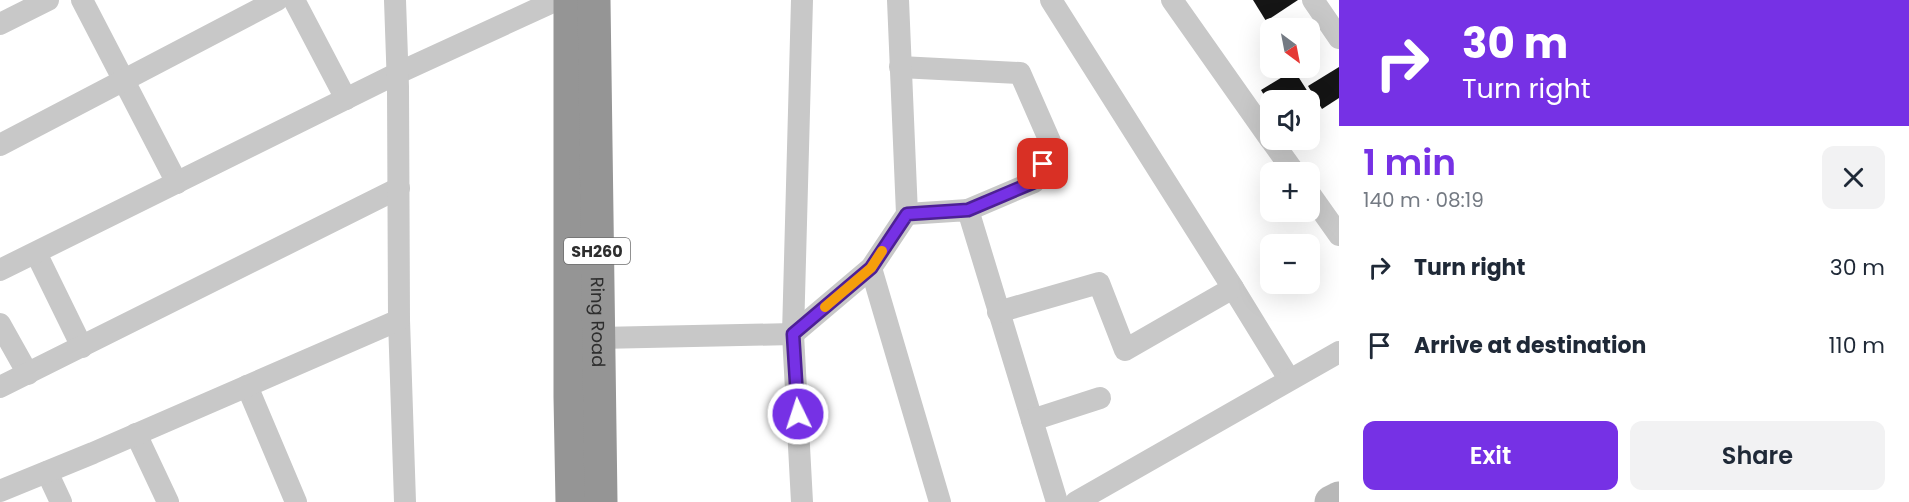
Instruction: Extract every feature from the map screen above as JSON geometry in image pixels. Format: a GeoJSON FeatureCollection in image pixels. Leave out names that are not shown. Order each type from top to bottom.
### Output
{"type":"FeatureCollection","features":[{"type":"Feature","properties":{"kind":"highway","name":"Ring Road"},"geometry":{"type":"LineString","coordinates":[[570,0],[572,502]]}},
{"type":"Feature","properties":{"kind":"highway","name":"Ring Road"},"geometry":{"type":"LineString","coordinates":[[594,0],[601,502]]}},
{"type":"Feature","properties":{"kind":"street"},"geometry":{"type":"LineString","coordinates":[[0,24],[48,0]]}},
{"type":"Feature","properties":{"kind":"street"},"geometry":{"type":"LineString","coordinates":[[82,0],[177,183]]}},
{"type":"Feature","properties":{"kind":"street"},"geometry":{"type":"LineString","coordinates":[[0,145],[277,0]]}},
{"type":"Feature","properties":{"kind":"street"},"geometry":{"type":"LineString","coordinates":[[294,0],[346,99]]}},
{"type":"Feature","properties":{"kind":"street"},"geometry":{"type":"LineString","coordinates":[[395,0],[398,73],[399,320],[405,502]]}},
{"type":"Feature","properties":{"kind":"street"},"geometry":{"type":"LineString","coordinates":[[0,270],[398,73],[557,0]]}},
{"type":"Feature","properties":{"kind":"street"},"geometry":{"type":"LineString","coordinates":[[801,0],[793,334],[802,502]]}},
{"type":"Feature","properties":{"kind":"street"},"geometry":{"type":"LineString","coordinates":[[598,338],[793,334],[871,268],[907,214],[898,0]]}},
{"type":"Feature","properties":{"kind":"street"},"geometry":{"type":"LineString","coordinates":[[1052,0],[1289,379]]}},
{"type":"Feature","properties":{"kind":"street"},"geometry":{"type":"LineString","coordinates":[[1172,0],[1260,124]]}},
{"type":"Feature","properties":{"kind":"street"},"geometry":{"type":"LineString","coordinates":[[1313,0],[1339,38]]}},
{"type":"Feature","properties":{"kind":"street"},"geometry":{"type":"LineString","coordinates":[[900,67],[1020,73],[1052,146],[1034,182],[968,210],[907,214]]}},
{"type":"Feature","properties":{"kind":"street"},"geometry":{"type":"LineString","coordinates":[[0,387],[399,188]]}},
{"type":"Feature","properties":{"kind":"street"},"geometry":{"type":"LineString","coordinates":[[1320,208],[1339,236]]}},
{"type":"Feature","properties":{"kind":"street"},"geometry":{"type":"LineString","coordinates":[[968,210],[1058,502]]}},
{"type":"Feature","properties":{"kind":"street"},"geometry":{"type":"LineString","coordinates":[[36,253],[82,346]]}},
{"type":"Feature","properties":{"kind":"street"},"geometry":{"type":"LineString","coordinates":[[871,268],[940,502]]}},
{"type":"Feature","properties":{"kind":"street"},"geometry":{"type":"LineString","coordinates":[[998,312],[1099,283],[1125,350],[1233,288]]}},
{"type":"Feature","properties":{"kind":"street"},"geometry":{"type":"LineString","coordinates":[[0,491],[399,320]]}},
{"type":"Feature","properties":{"kind":"street"},"geometry":{"type":"LineString","coordinates":[[0,324],[28,374]]}},
{"type":"Feature","properties":{"kind":"street"},"geometry":{"type":"LineString","coordinates":[[1076,502],[1339,352]]}},
{"type":"Feature","properties":{"kind":"street"},"geometry":{"type":"LineString","coordinates":[[247,386],[296,502]]}},
{"type":"Feature","properties":{"kind":"street"},"geometry":{"type":"LineString","coordinates":[[1032,420],[1100,398]]}},
{"type":"Feature","properties":{"kind":"street"},"geometry":{"type":"LineString","coordinates":[[136,434],[168,502]]}},
{"type":"Feature","properties":{"kind":"street"},"geometry":{"type":"LineString","coordinates":[[46,472],[61,502]]}},
{"type":"Feature","properties":{"kind":"street"},"geometry":{"type":"LineString","coordinates":[[1331,502],[1339,498]]}},
{"type":"Feature","properties":{"kind":"building"},"geometry":{"type":"Polygon","coordinates":[[[1253,0],[1298,0],[1271,18],[1264,18],[1253,0]]]}},
{"type":"Feature","properties":{"kind":"building"},"geometry":{"type":"Polygon","coordinates":[[[1339,67],[1339,98],[1322,109],[1320,90],[1310,90],[1308,86],[1339,67]]]}},
{"type":"Feature","properties":{"kind":"building"},"geometry":{"type":"Polygon","coordinates":[[[1281,78],[1299,78],[1307,90],[1261,90],[1281,78]]]}},
{"type":"Feature","properties":{"kind":"slow traffic"},"geometry":{"type":"LineString","coordinates":[[825,307],[871,268],[882,251]]}},
{"type":"Feature","properties":{"kind":"route"},"geometry":{"type":"LineString","coordinates":[[798,414],[793,334],[871,268],[907,214],[968,210],[1034,182],[1043,164]]}}]}
